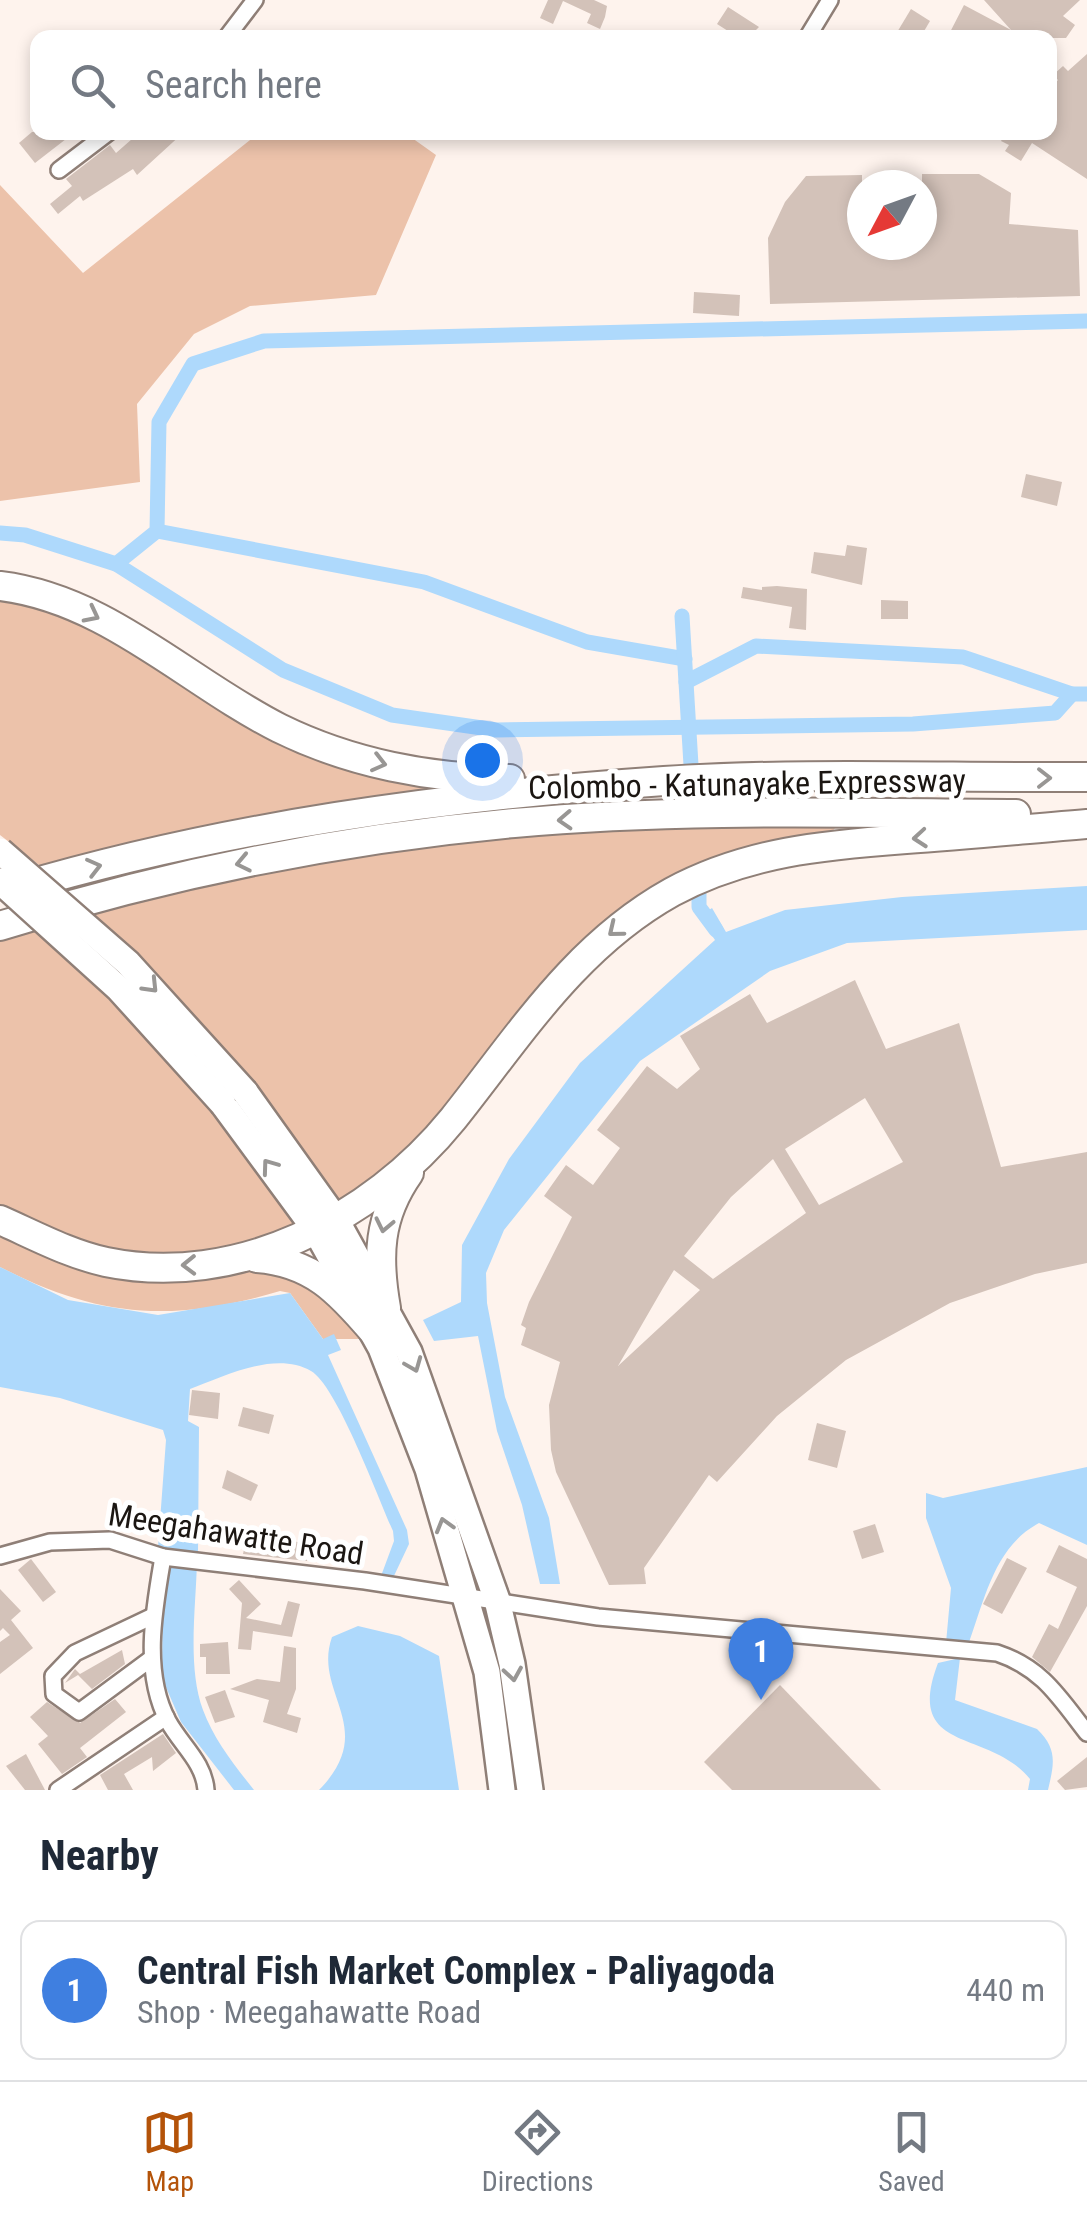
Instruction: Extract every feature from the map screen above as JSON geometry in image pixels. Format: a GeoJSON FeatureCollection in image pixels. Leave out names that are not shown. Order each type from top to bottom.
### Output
{"type":"FeatureCollection","features":[{"type":"Feature","properties":{"kind":"highway"},"geometry":{"type":"LineString","coordinates":[[0,586],[30,590],[76,607],[134,636],[279,728],[340,754],[413,771],[473,779],[666,781]]}},
{"type":"Feature","properties":{"kind":"highway","name":"Colombo - Katunayake Expressway"},"geometry":{"type":"LineString","coordinates":[[0,893],[180,846],[353,814],[666,781],[1087,777]]}},
{"type":"Feature","properties":{"kind":"highway","name":"Colombo - Katunayake Expressway"},"geometry":{"type":"LineString","coordinates":[[0,926],[93,898],[242,863],[331,846],[514,823],[754,812],[1087,814]]}},
{"type":"Feature","properties":{"kind":"highway"},"geometry":{"type":"LineString","coordinates":[[502,1790],[487,1672],[380,1320],[379,1258],[384,1218],[424,1151],[571,969],[628,920],[675,890],[754,858],[815,846],[1087,824]]}},
{"type":"Feature","properties":{"kind":"highway"},"geometry":{"type":"LineString","coordinates":[[0,851],[128,963],[234,1098],[325,1223],[425,1394],[497,1600],[512,1664],[530,1790]]}},
{"type":"Feature","properties":{"kind":"highway"},"geometry":{"type":"LineString","coordinates":[[0,881],[234,1098]]}},
{"type":"Feature","properties":{"kind":"highway"},"geometry":{"type":"LineString","coordinates":[[239,1260],[325,1223],[424,1151]]}},
{"type":"Feature","properties":{"kind":"highway"},"geometry":{"type":"LineString","coordinates":[[0,1220],[105,1262],[146,1266],[278,1260],[324,1278],[380,1320]]}},
{"type":"Feature","properties":{"kind":"street"},"geometry":{"type":"LineString","coordinates":[[232,30],[255,0]]}},
{"type":"Feature","properties":{"kind":"street"},"geometry":{"type":"LineString","coordinates":[[811,30],[830,0]]}},
{"type":"Feature","properties":{"kind":"street"},"geometry":{"type":"LineString","coordinates":[[59,170],[98,140]]}},
{"type":"Feature","properties":{"kind":"street","name":"Meegahawatte Road"},"geometry":{"type":"LineString","coordinates":[[0,1556],[78,1540],[110,1540],[163,1557],[497,1600]]}},
{"type":"Feature","properties":{"kind":"street"},"geometry":{"type":"LineString","coordinates":[[163,1557],[152,1616],[152,1658],[166,1717],[195,1758],[206,1790]]}},
{"type":"Feature","properties":{"kind":"street"},"geometry":{"type":"LineString","coordinates":[[497,1600],[598,1618],[971,1650],[1022,1662],[1063,1698],[1087,1733]]}},
{"type":"Feature","properties":{"kind":"street"},"geometry":{"type":"LineString","coordinates":[[152,1616],[74,1653],[53,1676],[54,1694],[79,1712],[152,1658]]}},
{"type":"Feature","properties":{"kind":"street"},"geometry":{"type":"LineString","coordinates":[[58,1790],[166,1717]]}},
{"type":"Feature","properties":{"kind":"shaded area"},"geometry":{"type":"Polygon","coordinates":[[[250,140],[415,140],[436,155],[376,295],[250,306],[194,334],[137,404],[140,482],[0,501],[0,185],[83,273],[250,140]]]}},
{"type":"Feature","properties":{"kind":"shaded area"},"geometry":{"type":"Polygon","coordinates":[[[0,595],[70,613],[233,709],[443,785],[48,872],[0,835],[0,595]]]}},
{"type":"Feature","properties":{"kind":"shaded area"},"geometry":{"type":"Polygon","coordinates":[[[759,825],[835,828],[831,833],[663,888],[426,1142],[345,1207],[253,1087],[79,907],[457,835],[759,825]]]}},
{"type":"Feature","properties":{"kind":"shaded area"},"geometry":{"type":"Polygon","coordinates":[[[31,924],[178,1067],[243,1146],[300,1231],[195,1257],[115,1254],[0,1210],[0,935],[31,924]]]}},
{"type":"Feature","properties":{"kind":"shaded area"},"geometry":{"type":"Polygon","coordinates":[[[0,1230],[222,1272],[281,1272],[306,1283],[343,1312],[359,1339],[323,1339],[290,1293],[280,1291],[205,1308],[170,1311],[137,1310],[70,1297],[0,1267],[0,1230]]]}},
{"type":"Feature","properties":{"kind":"water"},"geometry":{"type":"Polygon","coordinates":[[[1087,886],[1087,930],[847,943],[770,971],[640,1061],[504,1230],[486,1273],[487,1303],[505,1397],[549,1518],[560,1584],[540,1584],[522,1505],[497,1431],[478,1336],[434,1341],[423,1320],[461,1302],[462,1245],[509,1159],[580,1063],[715,940],[699,917],[712,908],[726,932],[785,910],[902,897],[1087,886]]]}},
{"type":"Feature","properties":{"kind":"water"},"geometry":{"type":"Polygon","coordinates":[[[0,1267],[68,1300],[158,1315],[290,1293],[323,1339],[334,1334],[341,1350],[328,1355],[407,1530],[409,1544],[393,1578],[381,1576],[394,1541],[393,1531],[333,1398],[311,1371],[282,1363],[233,1372],[190,1389],[188,1421],[199,1427],[198,1553],[158,1548],[166,1440],[163,1430],[60,1398],[0,1387],[0,1267]]]}},
{"type":"Feature","properties":{"kind":"water"},"geometry":{"type":"Polygon","coordinates":[[[1087,1467],[1087,1545],[1039,1523],[1024,1533],[993,1576],[968,1645],[946,1643],[951,1588],[926,1518],[926,1493],[943,1498],[1087,1467]]]}},
{"type":"Feature","properties":{"kind":"water"},"geometry":{"type":"Polygon","coordinates":[[[163,1557],[197,1561],[194,1637],[198,1693],[213,1732],[254,1790],[234,1790],[181,1722],[162,1678],[163,1557]]]}},
{"type":"Feature","properties":{"kind":"water"},"geometry":{"type":"Polygon","coordinates":[[[358,1626],[400,1636],[439,1656],[459,1790],[319,1790],[336,1768],[344,1748],[345,1729],[330,1676],[332,1637],[358,1626]]]}},
{"type":"Feature","properties":{"kind":"water"},"geometry":{"type":"Polygon","coordinates":[[[960,1658],[955,1700],[1037,1729],[1053,1757],[1048,1790],[1028,1790],[1030,1779],[1013,1763],[941,1727],[932,1713],[930,1692],[938,1663],[960,1658]]]}},
{"type":"Feature","properties":{"kind":"building"},"geometry":{"type":"Polygon","coordinates":[[[548,0],[594,0],[607,6],[600,29],[587,23],[591,14],[563,1],[553,24],[540,18],[548,0]]]}},
{"type":"Feature","properties":{"kind":"building"},"geometry":{"type":"Polygon","coordinates":[[[984,0],[1080,0],[1063,16],[1075,25],[1066,38],[1057,38],[1057,30],[1011,30],[984,0]]]}},
{"type":"Feature","properties":{"kind":"building"},"geometry":{"type":"Polygon","coordinates":[[[964,5],[1011,30],[951,30],[964,5]]]}},
{"type":"Feature","properties":{"kind":"building"},"geometry":{"type":"Polygon","coordinates":[[[728,7],[759,27],[726,30],[717,24],[728,7]]]}},
{"type":"Feature","properties":{"kind":"building"},"geometry":{"type":"Polygon","coordinates":[[[911,9],[930,21],[925,30],[898,30],[911,9]]]}},
{"type":"Feature","properties":{"kind":"building"},"geometry":{"type":"Polygon","coordinates":[[[1087,54],[1087,179],[1032,143],[1021,161],[1005,151],[1009,145],[1001,141],[1057,140],[1057,71],[1063,66],[1068,71],[1087,54]]]}},
{"type":"Feature","properties":{"kind":"building"},"geometry":{"type":"Polygon","coordinates":[[[30,134],[30,140],[65,140],[35,163],[19,143],[30,134]]]}},
{"type":"Feature","properties":{"kind":"building"},"geometry":{"type":"Polygon","coordinates":[[[131,140],[175,140],[137,175],[133,169],[83,201],[80,196],[58,214],[50,204],[72,186],[66,179],[110,145],[116,153],[131,140]]]}},
{"type":"Feature","properties":{"kind":"building"},"geometry":{"type":"Polygon","coordinates":[[[937,174],[979,174],[1011,193],[1009,224],[1078,230],[1080,296],[770,304],[768,238],[785,202],[806,176],[847,175],[847,260],[937,260],[937,174]]]}},
{"type":"Feature","properties":{"kind":"building"},"geometry":{"type":"Polygon","coordinates":[[[694,292],[740,295],[739,316],[693,313],[694,292]]]}},
{"type":"Feature","properties":{"kind":"building"},"geometry":{"type":"Polygon","coordinates":[[[1026,474],[1062,482],[1057,506],[1021,497],[1026,474]]]}},
{"type":"Feature","properties":{"kind":"building"},"geometry":{"type":"Polygon","coordinates":[[[847,545],[867,548],[862,585],[811,573],[814,552],[845,556],[847,545]]]}},
{"type":"Feature","properties":{"kind":"building"},"geometry":{"type":"Polygon","coordinates":[[[777,586],[807,589],[806,630],[789,628],[792,607],[741,598],[743,587],[762,590],[777,586]]]}},
{"type":"Feature","properties":{"kind":"building"},"geometry":{"type":"Polygon","coordinates":[[[881,600],[908,601],[908,619],[881,619],[881,600]]]}},
{"type":"Feature","properties":{"kind":"building"},"geometry":{"type":"Polygon","coordinates":[[[855,980],[886,1049],[959,1023],[1001,1167],[1087,1152],[1087,1263],[1035,1274],[950,1303],[846,1360],[777,1416],[717,1482],[709,1475],[644,1568],[646,1584],[609,1585],[556,1472],[551,1450],[549,1405],[560,1362],[521,1345],[526,1328],[521,1325],[529,1302],[572,1217],[544,1196],[566,1165],[593,1185],[620,1148],[597,1130],[647,1066],[677,1089],[700,1069],[680,1036],[750,994],[767,1023],[855,980]],[[865,1098],[785,1149],[819,1205],[903,1162],[865,1098]],[[773,1159],[731,1197],[684,1256],[713,1279],[806,1213],[773,1159]],[[674,1270],[618,1366],[700,1290],[674,1270]]]}},
{"type":"Feature","properties":{"kind":"building"},"geometry":{"type":"Polygon","coordinates":[[[192,1390],[220,1393],[218,1419],[189,1415],[192,1390]]]}},
{"type":"Feature","properties":{"kind":"building"},"geometry":{"type":"Polygon","coordinates":[[[243,1407],[274,1415],[269,1434],[238,1426],[243,1407]]]}},
{"type":"Feature","properties":{"kind":"building"},"geometry":{"type":"Polygon","coordinates":[[[817,1423],[846,1431],[837,1468],[808,1460],[817,1423]]]}},
{"type":"Feature","properties":{"kind":"building"},"geometry":{"type":"Polygon","coordinates":[[[227,1470],[258,1485],[251,1501],[222,1488],[227,1470]]]}},
{"type":"Feature","properties":{"kind":"building"},"geometry":{"type":"Polygon","coordinates":[[[875,1524],[884,1552],[862,1559],[853,1531],[875,1524]]]}},
{"type":"Feature","properties":{"kind":"building"},"geometry":{"type":"Polygon","coordinates":[[[248,1531],[311,1545],[307,1561],[243,1554],[248,1531]]]}},
{"type":"Feature","properties":{"kind":"building"},"geometry":{"type":"Polygon","coordinates":[[[1059,1545],[1087,1559],[1087,1606],[1050,1672],[1032,1657],[1049,1624],[1058,1629],[1077,1587],[1046,1572],[1059,1545]]]}},
{"type":"Feature","properties":{"kind":"building"},"geometry":{"type":"Polygon","coordinates":[[[1007,1558],[1027,1568],[1002,1614],[983,1604],[1007,1558]]]}},
{"type":"Feature","properties":{"kind":"building"},"geometry":{"type":"Polygon","coordinates":[[[31,1559],[56,1592],[43,1602],[18,1570],[31,1559]]]}},
{"type":"Feature","properties":{"kind":"building"},"geometry":{"type":"Polygon","coordinates":[[[239,1580],[261,1604],[246,1618],[281,1625],[288,1601],[300,1604],[292,1637],[253,1631],[251,1650],[238,1649],[242,1603],[229,1589],[239,1580]]]}},
{"type":"Feature","properties":{"kind":"building"},"geometry":{"type":"Polygon","coordinates":[[[0,1589],[21,1611],[11,1620],[33,1648],[0,1674],[0,1642],[10,1635],[3,1628],[0,1631],[0,1589]]]}},
{"type":"Feature","properties":{"kind":"building"},"geometry":{"type":"Polygon","coordinates":[[[228,1642],[230,1674],[206,1674],[206,1657],[200,1657],[200,1644],[228,1642]]]}},
{"type":"Feature","properties":{"kind":"building"},"geometry":{"type":"Polygon","coordinates":[[[284,1646],[296,1648],[296,1689],[287,1714],[301,1718],[297,1733],[263,1722],[269,1700],[230,1689],[257,1679],[280,1682],[284,1646]]]}},
{"type":"Feature","properties":{"kind":"building"},"geometry":{"type":"Polygon","coordinates":[[[122,1650],[125,1664],[92,1689],[78,1675],[65,1683],[75,1669],[80,1674],[122,1650]]]}},
{"type":"Feature","properties":{"kind":"building"},"geometry":{"type":"Polygon","coordinates":[[[780,1685],[881,1790],[732,1790],[704,1762],[780,1685]]]}},
{"type":"Feature","properties":{"kind":"building"},"geometry":{"type":"Polygon","coordinates":[[[225,1690],[235,1717],[215,1723],[205,1697],[225,1690]]]}},
{"type":"Feature","properties":{"kind":"building"},"geometry":{"type":"Polygon","coordinates":[[[115,1699],[126,1712],[80,1748],[87,1757],[62,1774],[38,1744],[48,1736],[30,1717],[47,1702],[80,1723],[115,1699]]]}},
{"type":"Feature","properties":{"kind":"building"},"geometry":{"type":"Polygon","coordinates":[[[163,1734],[176,1753],[153,1771],[152,1757],[124,1774],[133,1790],[108,1790],[100,1775],[163,1734]]]}},
{"type":"Feature","properties":{"kind":"building"},"geometry":{"type":"Polygon","coordinates":[[[26,1754],[45,1790],[25,1790],[6,1766],[26,1754]]]}},
{"type":"Feature","properties":{"kind":"building"},"geometry":{"type":"Polygon","coordinates":[[[1087,1757],[1087,1787],[1065,1790],[1057,1781],[1087,1757]]]}},
{"type":"Feature","properties":{"kind":"waterway"},"geometry":{"type":"LineString","coordinates":[[0,533],[25,535],[116,564],[157,531],[159,422],[193,364],[264,341],[1087,321]]}},
{"type":"Feature","properties":{"kind":"waterway"},"geometry":{"type":"LineString","coordinates":[[157,531],[424,582],[587,642],[685,659]]}},
{"type":"Feature","properties":{"kind":"waterway"},"geometry":{"type":"LineString","coordinates":[[116,564],[283,670],[392,715],[496,730],[913,724],[1055,713],[1072,694]]}},
{"type":"Feature","properties":{"kind":"waterway"},"geometry":{"type":"LineString","coordinates":[[682,616],[691,765]]}},
{"type":"Feature","properties":{"kind":"waterway"},"geometry":{"type":"LineString","coordinates":[[686,682],[756,646],[963,657],[1072,694],[1087,694]]}},
{"type":"Feature","properties":{"kind":"waterway"},"geometry":{"type":"LineString","coordinates":[[699,891],[699,907],[716,930]]}},
{"type":"Feature","properties":{"kind":"place","name":"Central Fish Market Complex - Paliyagoda"},"geometry":{"type":"Point","coordinates":[761,1700]}}]}
